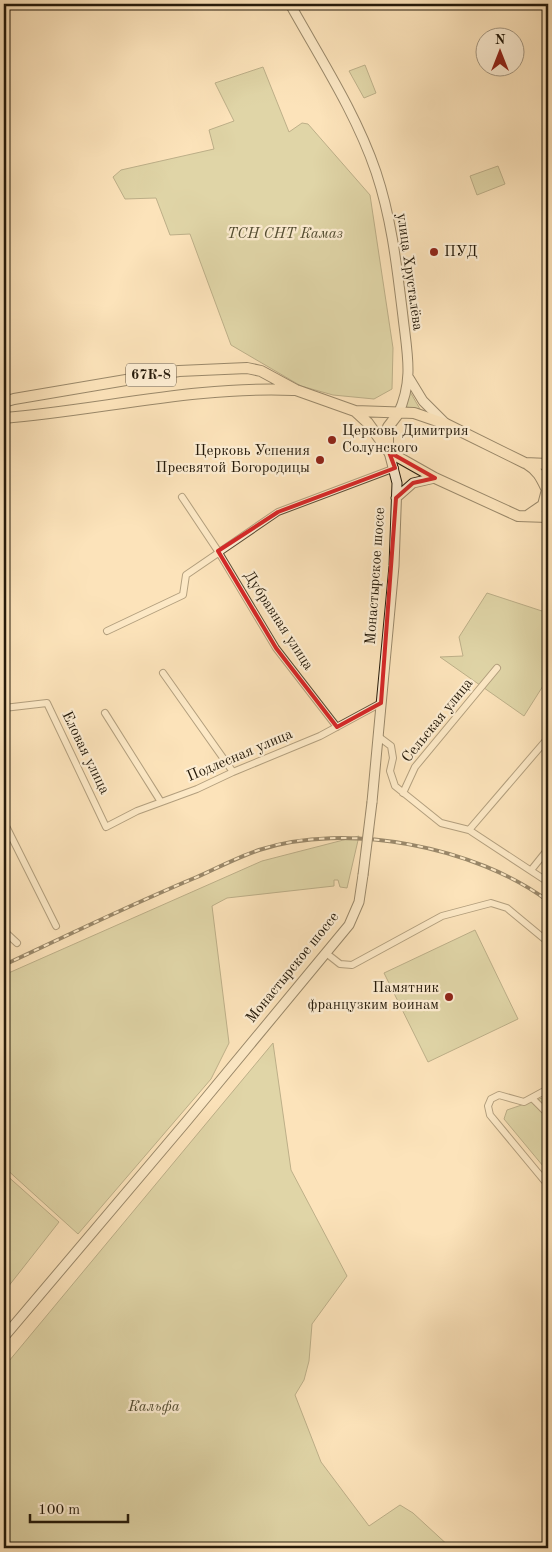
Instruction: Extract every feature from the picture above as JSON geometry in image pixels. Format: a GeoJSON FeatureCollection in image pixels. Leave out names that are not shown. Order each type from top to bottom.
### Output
{"type":"FeatureCollection","features":[{"type":"Feature","properties":{"kind":"main road","name":"улица Хрусталёва"},"geometry":{"type":"LineString","coordinates":[[290,4],[351,114],[376,173],[392,234],[409,378],[398,414]]}},
{"type":"Feature","properties":{"kind":"main road","name":"67К-8"},"geometry":{"type":"LineString","coordinates":[[4,402],[179,371],[247,368],[261,371],[296,390],[355,411],[398,414]]}},
{"type":"Feature","properties":{"kind":"main road"},"geometry":{"type":"LineString","coordinates":[[409,378],[423,401],[446,424]]}},
{"type":"Feature","properties":{"kind":"main road","name":"67К-8"},"geometry":{"type":"LineString","coordinates":[[4,418],[143,399],[251,389],[296,390]]}},
{"type":"Feature","properties":{"kind":"main road","name":"67К-8"},"geometry":{"type":"LineString","coordinates":[[355,411],[374,430],[389,452]]}},
{"type":"Feature","properties":{"kind":"main road"},"geometry":{"type":"LineString","coordinates":[[398,414],[414,413],[446,424],[536,469],[548,489],[543,505],[538,510],[524,517]]}},
{"type":"Feature","properties":{"kind":"main road","name":"Монастырское шоссе"},"geometry":{"type":"LineString","coordinates":[[4,1336],[105,1219],[349,925],[359,902],[379,738],[394,566],[396,498],[394,468],[387,444],[388,427],[398,414]]}},
{"type":"Feature","properties":{"kind":"main road"},"geometry":{"type":"LineString","coordinates":[[389,452],[435,478],[518,516],[548,517]]}},
{"type":"Feature","properties":{"kind":"main road"},"geometry":{"type":"LineString","coordinates":[[525,462],[548,464]]}},
{"type":"Feature","properties":{"kind":"main road"},"geometry":{"type":"LineString","coordinates":[[396,498],[413,483],[435,478]]}},
{"type":"Feature","properties":{"kind":"street"},"geometry":{"type":"LineString","coordinates":[[107,631],[183,595],[186,575],[218,551],[278,512],[394,468]]}},
{"type":"Feature","properties":{"kind":"street","name":"Дубравная улица"},"geometry":{"type":"LineString","coordinates":[[182,497],[218,551],[276,648],[337,727]]}},
{"type":"Feature","properties":{"kind":"street","name":"Сельская улица"},"geometry":{"type":"LineString","coordinates":[[403,793],[415,767],[498,668]]}},
{"type":"Feature","properties":{"kind":"street"},"geometry":{"type":"LineString","coordinates":[[163,673],[233,772]]}},
{"type":"Feature","properties":{"kind":"street","name":"Еловая улица"},"geometry":{"type":"LineString","coordinates":[[4,708],[47,703],[106,827]]}},
{"type":"Feature","properties":{"kind":"street","name":"Подлесная улица"},"geometry":{"type":"LineString","coordinates":[[106,827],[137,811],[197,789],[320,736],[382,703]]}},
{"type":"Feature","properties":{"kind":"street"},"geometry":{"type":"LineString","coordinates":[[105,712],[161,802]]}},
{"type":"Feature","properties":{"kind":"street"},"geometry":{"type":"LineString","coordinates":[[379,738],[391,746],[393,758],[390,771],[395,786],[403,793],[442,823],[469,830],[532,869],[548,882]]}},
{"type":"Feature","properties":{"kind":"street"},"geometry":{"type":"LineString","coordinates":[[469,830],[548,738]]}},
{"type":"Feature","properties":{"kind":"street"},"geometry":{"type":"LineString","coordinates":[[4,822],[56,926]]}},
{"type":"Feature","properties":{"kind":"street"},"geometry":{"type":"LineString","coordinates":[[532,869],[548,850]]}},
{"type":"Feature","properties":{"kind":"street"},"geometry":{"type":"LineString","coordinates":[[326,953],[340,964],[352,965],[442,916],[490,903],[507,908],[548,942]]}},
{"type":"Feature","properties":{"kind":"street"},"geometry":{"type":"LineString","coordinates":[[4,931],[17,943]]}},
{"type":"Feature","properties":{"kind":"street"},"geometry":{"type":"LineString","coordinates":[[548,1089],[533,1099],[519,1102],[499,1094],[489,1102],[488,1111],[548,1185]]}},
{"type":"Feature","properties":{"kind":"street"},"geometry":{"type":"LineString","coordinates":[[533,1099],[548,1114]]}},
{"type":"Feature","properties":{"kind":"highlighted area"},"geometry":{"type":"Polygon","coordinates":[[[389,452],[435,478],[413,483],[396,498],[381,703],[337,727],[276,648],[218,551],[278,512],[395,468],[389,452]]]}},
{"type":"Feature","properties":{"kind":"green space"},"geometry":{"type":"Polygon","coordinates":[[[365,65],[376,93],[364,98],[349,71],[365,65]]]}},
{"type":"Feature","properties":{"kind":"green space","name":"ТСН СНТ Камаз"},"geometry":{"type":"Polygon","coordinates":[[[263,67],[289,132],[302,123],[308,124],[370,195],[393,348],[392,389],[374,399],[333,395],[301,386],[231,345],[190,234],[170,235],[156,198],[125,199],[113,177],[121,170],[214,149],[209,130],[234,121],[215,83],[263,67]]]}},
{"type":"Feature","properties":{"kind":"green space"},"geometry":{"type":"Polygon","coordinates":[[[498,166],[505,184],[477,195],[470,176],[498,166]]]}},
{"type":"Feature","properties":{"kind":"green space"},"geometry":{"type":"Polygon","coordinates":[[[409,390],[420,409],[406,407],[409,390]]]}},
{"type":"Feature","properties":{"kind":"green space"},"geometry":{"type":"Polygon","coordinates":[[[487,593],[548,613],[548,678],[524,716],[440,657],[463,656],[459,637],[487,593]]]}},
{"type":"Feature","properties":{"kind":"green space"},"geometry":{"type":"Polygon","coordinates":[[[359,836],[347,888],[340,887],[338,880],[334,880],[334,886],[227,898],[212,906],[229,1043],[211,1079],[78,1234],[4,1167],[4,975],[262,861],[359,836]]]}},
{"type":"Feature","properties":{"kind":"green space"},"geometry":{"type":"Polygon","coordinates":[[[475,930],[518,1019],[428,1062],[384,973],[475,930]]]}},
{"type":"Feature","properties":{"kind":"green space","name":"Кальфа"},"geometry":{"type":"Polygon","coordinates":[[[273,1043],[291,1170],[347,1276],[312,1324],[309,1361],[304,1380],[295,1395],[321,1462],[369,1526],[400,1505],[413,1513],[451,1548],[4,1548],[4,1367],[273,1043]]]}},
{"type":"Feature","properties":{"kind":"green space"},"geometry":{"type":"Polygon","coordinates":[[[548,1096],[548,1172],[504,1119],[507,1110],[548,1096]]]}},
{"type":"Feature","properties":{"kind":"green space"},"geometry":{"type":"Polygon","coordinates":[[[4,1173],[59,1222],[4,1292],[4,1173]]]}},
{"type":"Feature","properties":{"kind":"railway"},"geometry":{"type":"LineString","coordinates":[[4,965],[235,859],[259,850],[293,842],[331,838],[370,839],[409,844],[448,853],[485,866],[518,882],[548,901]]}},
{"type":"Feature","properties":{"kind":"place","name":"ПУД"},"geometry":{"type":"Point","coordinates":[434,252]}},
{"type":"Feature","properties":{"kind":"place","name":"Церковь Димитрия Солунского"},"geometry":{"type":"Point","coordinates":[332,440]}},
{"type":"Feature","properties":{"kind":"place","name":"Церковь Успения Пресвятой Богородицы"},"geometry":{"type":"Point","coordinates":[320,460]}},
{"type":"Feature","properties":{"kind":"place","name":"Памятник французким воинам"},"geometry":{"type":"Point","coordinates":[449,997]}}]}
